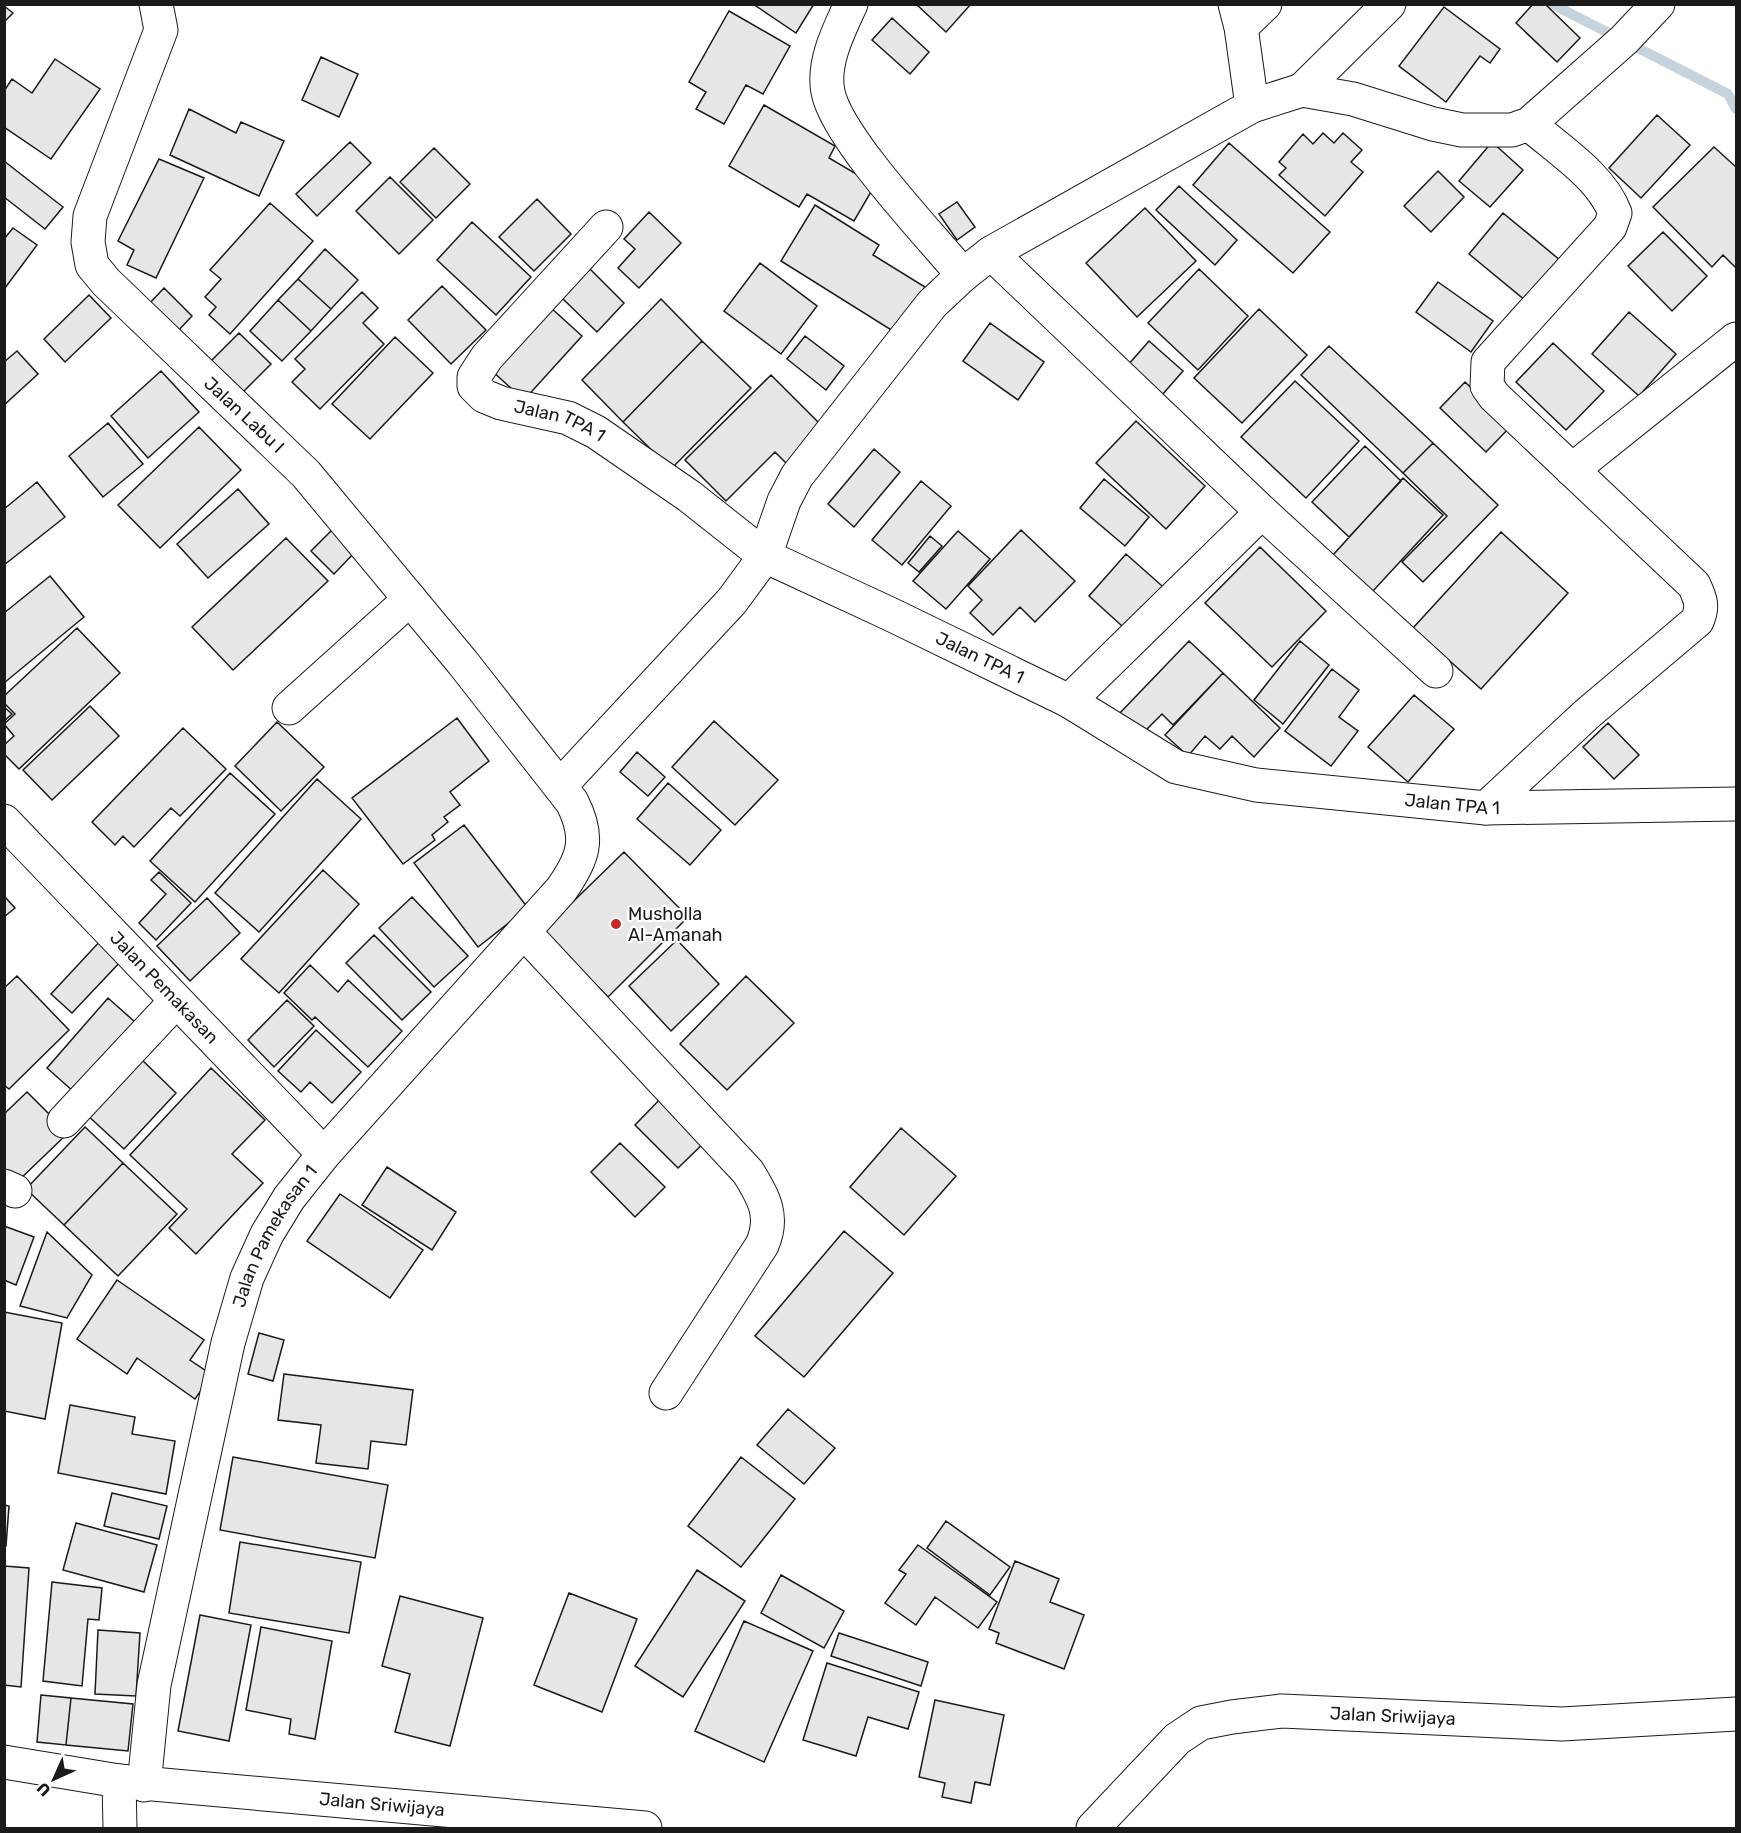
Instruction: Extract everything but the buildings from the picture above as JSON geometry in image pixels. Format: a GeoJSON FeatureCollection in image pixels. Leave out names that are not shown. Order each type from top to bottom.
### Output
{"type":"FeatureCollection","features":[{"type":"Feature","properties":{"kind":"street","name":"Jalan Labu I"},"geometry":{"type":"LineString","coordinates":[[156,4],[161,30],[90,216],[88,243],[92,265],[106,282],[168,343],[306,474],[560,786]]}},
{"type":"Feature","properties":{"kind":"street"},"geometry":{"type":"LineString","coordinates":[[851,4],[835,39],[828,69],[827,90],[835,116],[870,163],[963,275]]}},
{"type":"Feature","properties":{"kind":"street"},"geometry":{"type":"LineString","coordinates":[[1252,106],[1238,16],[1265,4]]}},
{"type":"Feature","properties":{"kind":"street"},"geometry":{"type":"LineString","coordinates":[[560,786],[732,601],[765,556],[784,501],[797,476],[932,304],[991,253],[1252,106],[1302,90],[1389,4]]}},
{"type":"Feature","properties":{"kind":"street"},"geometry":{"type":"LineString","coordinates":[[1302,90],[1353,99],[1433,124],[1462,130],[1512,130],[1529,124],[1628,36],[1658,4]]}},
{"type":"Feature","properties":{"kind":"street"},"geometry":{"type":"LineString","coordinates":[[1486,808],[1587,714],[1697,621],[1701,611],[1701,601],[1694,585],[1494,396],[1487,386],[1488,362],[1610,227],[1615,213],[1609,196],[1582,169],[1529,124]]}},
{"type":"Feature","properties":{"kind":"street","name":"Jalan TPA 1"},"geometry":{"type":"LineString","coordinates":[[606,227],[487,357],[474,377],[474,386],[478,392],[492,400],[557,414],[596,432],[724,522],[765,556],[1069,701],[1176,766],[1214,777],[1256,785],[1486,808],[1737,804]]}},
{"type":"Feature","properties":{"kind":"street"},"geometry":{"type":"LineString","coordinates":[[991,253],[1262,512],[1436,671]]}},
{"type":"Feature","properties":{"kind":"street"},"geometry":{"type":"LineString","coordinates":[[1572,470],[1737,339]]}},
{"type":"Feature","properties":{"kind":"street"},"geometry":{"type":"LineString","coordinates":[[1069,701],[1262,512]]}},
{"type":"Feature","properties":{"kind":"street"},"geometry":{"type":"LineString","coordinates":[[289,708],[410,599]]}},
{"type":"Feature","properties":{"kind":"street","name":"Jalan Pamekasan 1"},"geometry":{"type":"LineString","coordinates":[[131,1783],[228,1343],[247,1278],[267,1234],[289,1198],[324,1154],[485,974],[525,933],[576,869],[584,842],[582,820],[560,786]]}},
{"type":"Feature","properties":{"kind":"street","name":"Jalan Pemakasan"},"geometry":{"type":"LineString","coordinates":[[4,822],[324,1154]]}},
{"type":"Feature","properties":{"kind":"street"},"geometry":{"type":"LineString","coordinates":[[525,933],[748,1172],[761,1193],[768,1213],[768,1231],[762,1245],[666,1393]]}},
{"type":"Feature","properties":{"kind":"street"},"geometry":{"type":"LineString","coordinates":[[64,1121],[176,1001]]}},
{"type":"Feature","properties":{"kind":"street","name":"Jalan Sriwijaya"},"geometry":{"type":"LineString","coordinates":[[1093,1828],[1177,1739],[1201,1724],[1232,1717],[1282,1711],[1562,1724],[1737,1714]]}},
{"type":"Feature","properties":{"kind":"street","name":"Jalan Sriwijaya"},"geometry":{"type":"LineString","coordinates":[[4,1762],[131,1783],[645,1828]]}},
{"type":"Feature","properties":{"kind":"street"},"geometry":{"type":"LineString","coordinates":[[120,1828],[131,1783]]}},
{"type":"Feature","properties":{"kind":"waterway"},"geometry":{"type":"LineString","coordinates":[[1552,4],[1728,94],[1736,109]]}},
{"type":"Feature","properties":{"kind":"place","name":"Musholla Al-Amanah"},"geometry":{"type":"Point","coordinates":[616,924]}}]}
